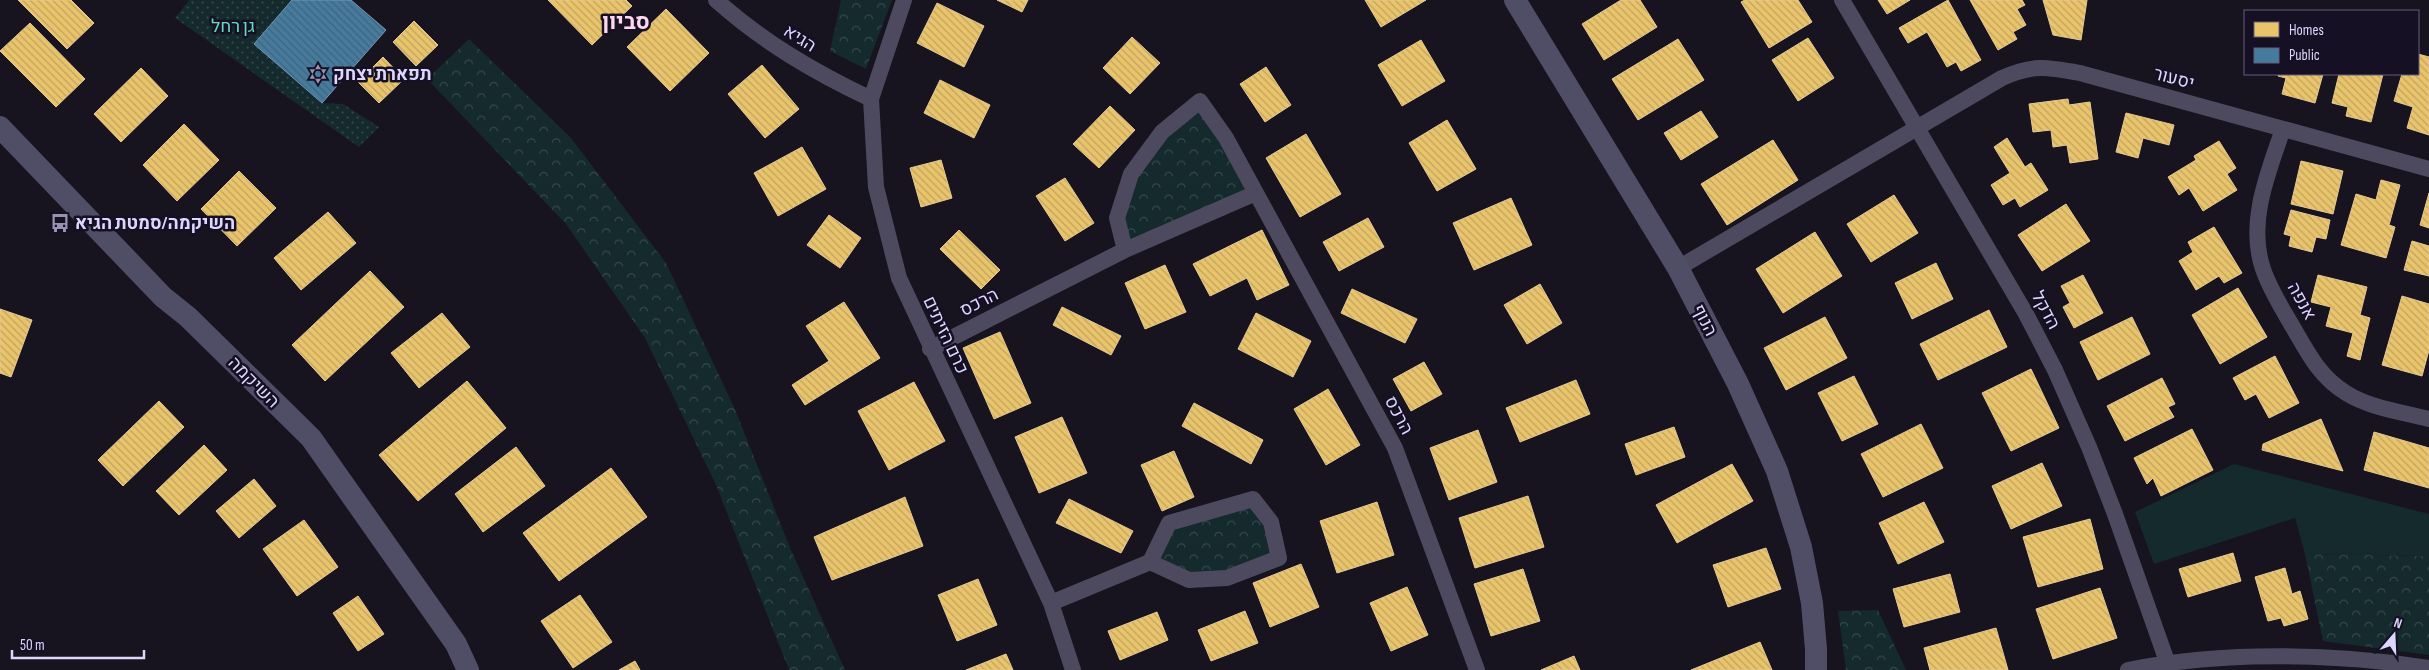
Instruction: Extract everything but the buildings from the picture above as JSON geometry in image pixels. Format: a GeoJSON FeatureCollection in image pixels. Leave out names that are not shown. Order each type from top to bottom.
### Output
{"type":"FeatureCollection","features":[{"type":"Feature","properties":{"kind":"street","name":"הגיא"},"geometry":{"type":"LineString","coordinates":[[716,0],[741,22],[789,56],[871,99]]}},
{"type":"Feature","properties":{"kind":"street","name":"כרם הזיתים"},"geometry":{"type":"LineString","coordinates":[[904,0],[871,99],[876,187],[899,278],[930,349],[1051,603],[1073,670]]}},
{"type":"Feature","properties":{"kind":"street","name":"הנוף"},"geometry":{"type":"LineString","coordinates":[[1515,0],[1678,268],[1738,384],[1776,471],[1801,547],[1812,603],[1816,670]]}},
{"type":"Feature","properties":{"kind":"street","name":"הדקל"},"geometry":{"type":"LineString","coordinates":[[1842,0],[2026,314],[2055,370],[2089,447],[2169,666]]}},
{"type":"Feature","properties":{"kind":"street","name":"יסעור"},"geometry":{"type":"LineString","coordinates":[[1678,268],[2002,78],[2022,69],[2040,67],[2080,74],[2429,168]]}},
{"type":"Feature","properties":{"kind":"street","name":"הרכס"},"geometry":{"type":"LineString","coordinates":[[1125,250],[1117,218],[1131,174],[1162,132],[1200,101],[1226,138],[1395,448],[1477,670]]}},
{"type":"Feature","properties":{"kind":"street","name":"השיקמה"},"geometry":{"type":"LineString","coordinates":[[0,127],[163,297],[188,317],[311,438],[456,644],[468,670]]}},
{"type":"Feature","properties":{"kind":"street","name":"אנפה"},"geometry":{"type":"LineString","coordinates":[[2283,129],[2263,191],[2257,234],[2258,253],[2272,289],[2314,365],[2333,384],[2348,394],[2366,402],[2429,419]]}},
{"type":"Feature","properties":{"kind":"street","name":"הרכס"},"geometry":{"type":"LineString","coordinates":[[930,349],[1125,250],[1256,193]]}},
{"type":"Feature","properties":{"kind":"street"},"geometry":{"type":"LineString","coordinates":[[1051,603],[1150,562],[1169,522],[1253,499],[1271,522],[1279,558],[1227,578],[1189,580],[1150,562]]}},
{"type":"Feature","properties":{"kind":"street"},"geometry":{"type":"LineString","coordinates":[[2128,670],[2305,657],[2356,659],[2429,668]]}},
{"type":"Feature","properties":{"kind":"green space","name":"גן רחל"},"geometry":{"type":"Polygon","coordinates":[[[189,0],[292,0],[254,44],[322,103],[343,104],[379,127],[359,147],[175,18],[189,0]]]}},
{"type":"Feature","properties":{"kind":"green space"},"geometry":{"type":"Polygon","coordinates":[[[841,0],[892,0],[866,69],[830,51],[841,0]]]}},
{"type":"Feature","properties":{"kind":"green space"},"geometry":{"type":"Polygon","coordinates":[[[469,39],[571,138],[666,263],[734,407],[791,550],[845,670],[789,670],[716,485],[645,338],[566,224],[427,79],[469,39]]]}},
{"type":"Feature","properties":{"kind":"green space"},"geometry":{"type":"Polygon","coordinates":[[[1200,101],[1256,193],[1125,250],[1117,218],[1131,174],[1200,101]]]}},
{"type":"Feature","properties":{"kind":"green space"},"geometry":{"type":"Polygon","coordinates":[[[2234,464],[2429,514],[2429,556],[2305,554],[2295,518],[2154,564],[2135,512],[2234,464]]]}},
{"type":"Feature","properties":{"kind":"green space"},"geometry":{"type":"Polygon","coordinates":[[[1253,499],[1279,558],[1189,580],[1150,562],[1169,523],[1253,499]]]}},
{"type":"Feature","properties":{"kind":"green space"},"geometry":{"type":"Polygon","coordinates":[[[2305,554],[2429,556],[2429,655],[2323,641],[2305,554]]]}},
{"type":"Feature","properties":{"kind":"green space"},"geometry":{"type":"Polygon","coordinates":[[[1878,610],[1906,670],[1846,670],[1838,611],[1878,610]]]}},
{"type":"Feature","properties":{"kind":"place","name":"תפארת יצחק"},"geometry":{"type":"Point","coordinates":[318,74]}},
{"type":"Feature","properties":{"kind":"place","name":"השיקמה/סמטת הגיא"},"geometry":{"type":"Point","coordinates":[60,223]}},
{"type":"Feature","properties":{"kind":"district","name":"סביון"},"geometry":{"type":"Point","coordinates":[626,21]}}]}
